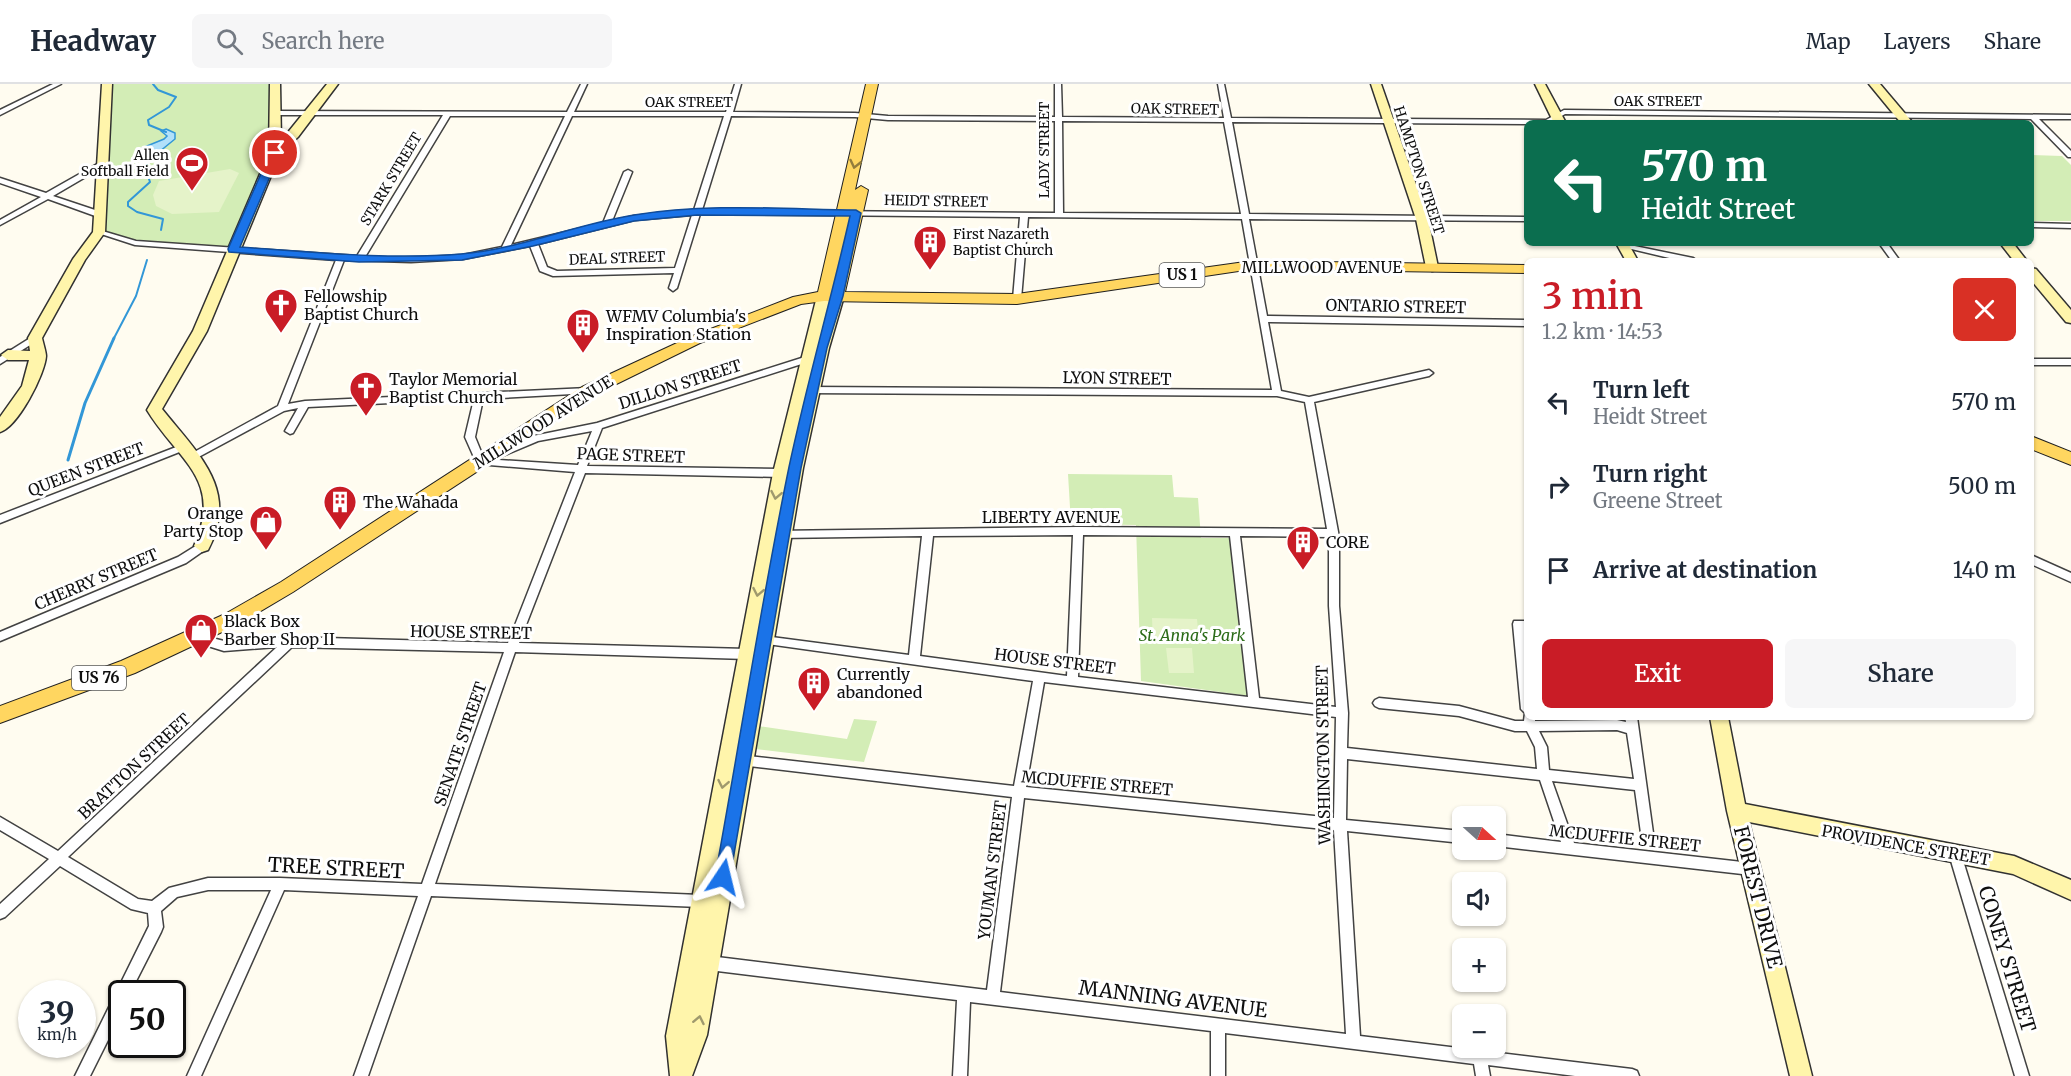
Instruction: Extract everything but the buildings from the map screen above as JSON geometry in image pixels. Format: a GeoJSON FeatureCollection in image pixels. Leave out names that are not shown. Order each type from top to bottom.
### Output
{"type":"FeatureCollection","features":[{"type":"Feature","properties":{"kind":"main road"},"geometry":{"type":"LineString","coordinates":[[871,116],[872,84]]}},
{"type":"Feature","properties":{"kind":"main road"},"geometry":{"type":"LineString","coordinates":[[831,296],[871,116],[883,84]]}},
{"type":"Feature","properties":{"kind":"main road","name":"MILLWOOD AVENUE"},"geometry":{"type":"LineString","coordinates":[[0,715],[196,638],[281,590],[588,390],[695,340],[798,300],[831,296],[1017,298],[1252,265],[1524,269]]}},
{"type":"Feature","properties":{"kind":"main road"},"geometry":{"type":"LineString","coordinates":[[2034,443],[2071,459]]}},
{"type":"Feature","properties":{"kind":"street"},"geometry":{"type":"LineString","coordinates":[[0,113],[58,84]]}},
{"type":"Feature","properties":{"kind":"street"},"geometry":{"type":"LineString","coordinates":[[4,358],[35,338],[74,266],[99,232],[107,84]]}},
{"type":"Feature","properties":{"kind":"street"},"geometry":{"type":"LineString","coordinates":[[275,84],[275,153]]}},
{"type":"Feature","properties":{"kind":"street"},"geometry":{"type":"LineString","coordinates":[[202,546],[209,532],[212,518],[212,493],[187,452],[154,410],[200,331],[275,153],[294,135],[333,84]]}},
{"type":"Feature","properties":{"kind":"street"},"geometry":{"type":"LineString","coordinates":[[506,247],[584,84]]}},
{"type":"Feature","properties":{"kind":"street"},"geometry":{"type":"LineString","coordinates":[[673,288],[738,84]]}},
{"type":"Feature","properties":{"kind":"street","name":"LADY STREET"},"geometry":{"type":"LineString","coordinates":[[1058,84],[1059,216]]}},
{"type":"Feature","properties":{"kind":"street"},"geometry":{"type":"LineString","coordinates":[[1221,84],[1277,393]]}},
{"type":"Feature","properties":{"kind":"street","name":"HAMPTON STREET"},"geometry":{"type":"LineString","coordinates":[[1376,84],[1422,219],[1432,267]]}},
{"type":"Feature","properties":{"kind":"street"},"geometry":{"type":"LineString","coordinates":[[1540,84],[1559,120]]}},
{"type":"Feature","properties":{"kind":"street"},"geometry":{"type":"LineString","coordinates":[[1874,84],[1904,119]]}},
{"type":"Feature","properties":{"kind":"street","name":"OAK STREET"},"geometry":{"type":"LineString","coordinates":[[1559,120],[1564,112],[1787,114],[1904,119],[2071,117]]}},
{"type":"Feature","properties":{"kind":"street","name":"OAK STREET"},"geometry":{"type":"LineString","coordinates":[[275,113],[728,114],[1058,120],[1524,122]]}},
{"type":"Feature","properties":{"kind":"street","name":"STARK STREET"},"geometry":{"type":"LineString","coordinates":[[359,259],[447,114]]}},
{"type":"Feature","properties":{"kind":"street"},"geometry":{"type":"LineString","coordinates":[[1787,114],[1792,120]]}},
{"type":"Feature","properties":{"kind":"street"},"geometry":{"type":"LineString","coordinates":[[2033,117],[2071,155]]}},
{"type":"Feature","properties":{"kind":"street"},"geometry":{"type":"LineString","coordinates":[[0,223],[102,165]]}},
{"type":"Feature","properties":{"kind":"street"},"geometry":{"type":"LineString","coordinates":[[607,224],[628,172]]}},
{"type":"Feature","properties":{"kind":"street"},"geometry":{"type":"LineString","coordinates":[[0,180],[101,215]]}},
{"type":"Feature","properties":{"kind":"street","name":"HEIDT STREET"},"geometry":{"type":"LineString","coordinates":[[99,232],[135,243],[359,259],[462,257],[533,243],[633,218],[697,212],[1524,219]]}},
{"type":"Feature","properties":{"kind":"street","name":"LADY STREET"},"geometry":{"type":"LineString","coordinates":[[1017,298],[1024,216]]}},
{"type":"Feature","properties":{"kind":"street"},"geometry":{"type":"LineString","coordinates":[[2034,225],[2071,226]]}},
{"type":"Feature","properties":{"kind":"street","name":"DEAL STREET"},"geometry":{"type":"LineString","coordinates":[[533,243],[543,268],[556,274],[678,270]]}},
{"type":"Feature","properties":{"kind":"street"},"geometry":{"type":"LineString","coordinates":[[1631,246],[1681,258]]}},
{"type":"Feature","properties":{"kind":"street"},"geometry":{"type":"LineString","coordinates":[[2008,246],[2018,258]]}},
{"type":"Feature","properties":{"kind":"street"},"geometry":{"type":"LineString","coordinates":[[282,408],[341,258]]}},
{"type":"Feature","properties":{"kind":"street"},"geometry":{"type":"LineString","coordinates":[[2034,276],[2071,319]]}},
{"type":"Feature","properties":{"kind":"street"},"geometry":{"type":"LineString","coordinates":[[681,1076],[696,1035],[709,963],[736,760],[747,654],[777,535],[806,390],[831,296]]}},
{"type":"Feature","properties":{"kind":"street","name":"ONTARIO STREET"},"geometry":{"type":"LineString","coordinates":[[1264,320],[1524,323]]}},
{"type":"Feature","properties":{"kind":"street"},"geometry":{"type":"LineString","coordinates":[[0,427],[31,384],[39,356],[35,338]]}},
{"type":"Feature","properties":{"kind":"street"},"geometry":{"type":"LineString","coordinates":[[4,358],[39,356]]}},
{"type":"Feature","properties":{"kind":"street","name":"DILLON STREET"},"geometry":{"type":"LineString","coordinates":[[480,462],[536,438],[598,426],[814,357]]}},
{"type":"Feature","properties":{"kind":"street"},"geometry":{"type":"LineString","coordinates":[[2034,362],[2071,362]]}},
{"type":"Feature","properties":{"kind":"street","name":"LYON STREET"},"geometry":{"type":"LineString","coordinates":[[806,390],[1277,393],[1309,400],[1430,373]]}},
{"type":"Feature","properties":{"kind":"street","name":"QUEEN STREET"},"geometry":{"type":"LineString","coordinates":[[0,519],[187,452],[282,408],[305,404],[588,390]]}},
{"type":"Feature","properties":{"kind":"street"},"geometry":{"type":"LineString","coordinates":[[681,1076],[677,1036],[700,901],[764,640],[777,535],[781,473],[806,390]]}},
{"type":"Feature","properties":{"kind":"street"},"geometry":{"type":"LineString","coordinates":[[479,396],[470,437],[480,462]]}},
{"type":"Feature","properties":{"kind":"street","name":"WASHINGTON STREET"},"geometry":{"type":"LineString","coordinates":[[1309,400],[1333,533],[1334,606],[1342,713],[1340,823],[1353,1040]]}},
{"type":"Feature","properties":{"kind":"street"},"geometry":{"type":"LineString","coordinates":[[291,431],[305,404]]}},
{"type":"Feature","properties":{"kind":"street","name":"SENATE STREET"},"geometry":{"type":"LineString","coordinates":[[361,1076],[511,649],[598,426]]}},
{"type":"Feature","properties":{"kind":"street","name":"PAGE STREET"},"geometry":{"type":"LineString","coordinates":[[480,462],[581,469],[781,473]]}},
{"type":"Feature","properties":{"kind":"street"},"geometry":{"type":"LineString","coordinates":[[1072,681],[1078,531]]}},
{"type":"Feature","properties":{"kind":"street","name":"LIBERTY AVENUE"},"geometry":{"type":"LineString","coordinates":[[777,535],[1078,531],[1333,533]]}},
{"type":"Feature","properties":{"kind":"street"},"geometry":{"type":"LineString","coordinates":[[914,660],[928,532]]}},
{"type":"Feature","properties":{"kind":"street"},"geometry":{"type":"LineString","coordinates":[[1235,533],[1254,702]]}},
{"type":"Feature","properties":{"kind":"street","name":"CHERRY STREET"},"geometry":{"type":"LineString","coordinates":[[0,637],[182,560],[202,546]]}},
{"type":"Feature","properties":{"kind":"street"},"geometry":{"type":"LineString","coordinates":[[2034,561],[2071,578]]}},
{"type":"Feature","properties":{"kind":"street"},"geometry":{"type":"LineString","coordinates":[[1524,625],[1518,624],[1524,681]]}},
{"type":"Feature","properties":{"kind":"street","name":"HOUSE STREET"},"geometry":{"type":"LineString","coordinates":[[196,638],[224,646],[290,642],[747,654]]}},
{"type":"Feature","properties":{"kind":"street","name":"HOUSE STREET"},"geometry":{"type":"LineString","coordinates":[[764,640],[1039,677],[1342,713]]}},
{"type":"Feature","properties":{"kind":"street","name":"BRATTON STREET"},"geometry":{"type":"LineString","coordinates":[[0,913],[290,642]]}},
{"type":"Feature","properties":{"kind":"street","name":"YOUMAN STREET"},"geometry":{"type":"LineString","coordinates":[[993,996],[1019,792],[1039,677]]}},
{"type":"Feature","properties":{"kind":"street"},"geometry":{"type":"LineString","coordinates":[[1379,703],[1459,711],[1515,726],[1529,722],[1617,725],[1632,723],[1647,833]]}},
{"type":"Feature","properties":{"kind":"street","name":"FOREST DRIVE"},"geometry":{"type":"LineString","coordinates":[[1720,720],[1737,812],[1801,1076]]}},
{"type":"Feature","properties":{"kind":"street"},"geometry":{"type":"LineString","coordinates":[[1529,722],[1541,747],[1544,775],[1570,849]]}},
{"type":"Feature","properties":{"kind":"street"},"geometry":{"type":"LineString","coordinates":[[1341,753],[1640,785]]}},
{"type":"Feature","properties":{"kind":"street","name":"MCDUFFIE STREET"},"geometry":{"type":"LineString","coordinates":[[736,760],[1019,792],[1452,836]]}},
{"type":"Feature","properties":{"kind":"street","name":"PROVIDENCE STREET"},"geometry":{"type":"LineString","coordinates":[[1737,812],[2014,865],[2071,890]]}},
{"type":"Feature","properties":{"kind":"street"},"geometry":{"type":"LineString","coordinates":[[0,823],[57,860],[136,905],[154,908],[156,927],[130,980]]}},
{"type":"Feature","properties":{"kind":"street","name":"MCDUFFIE STREET"},"geometry":{"type":"LineString","coordinates":[[1506,841],[1751,869]]}},
{"type":"Feature","properties":{"kind":"street","name":"CONEY STREET"},"geometry":{"type":"LineString","coordinates":[[1955,854],[2022,1076]]}},
{"type":"Feature","properties":{"kind":"street","name":"TREE STREET"},"geometry":{"type":"LineString","coordinates":[[154,908],[174,892],[208,884],[280,884],[426,892],[700,901]]}},
{"type":"Feature","properties":{"kind":"street"},"geometry":{"type":"LineString","coordinates":[[194,1076],[280,884]]}},
{"type":"Feature","properties":{"kind":"street","name":"MANNING AVENUE"},"geometry":{"type":"LineString","coordinates":[[709,963],[1452,1053]]}},
{"type":"Feature","properties":{"kind":"street"},"geometry":{"type":"LineString","coordinates":[[960,1076],[964,994]]}},
{"type":"Feature","properties":{"kind":"street"},"geometry":{"type":"LineString","coordinates":[[82,1076],[108,1023]]}},
{"type":"Feature","properties":{"kind":"street"},"geometry":{"type":"LineString","coordinates":[[1218,1024],[1218,1076]]}},
{"type":"Feature","properties":{"kind":"street"},"geometry":{"type":"LineString","coordinates":[[1480,1058],[1483,1076]]}},
{"type":"Feature","properties":{"kind":"street","name":"MANNING AVENUE"},"geometry":{"type":"LineString","coordinates":[[1488,1058],[1632,1076]]}},
{"type":"Feature","properties":{"kind":"green space"},"geometry":{"type":"Polygon","coordinates":[[[107,84],[275,84],[275,153],[233,249],[135,243],[99,232],[107,84]]]}},
{"type":"Feature","properties":{"kind":"green space"},"geometry":{"type":"Polygon","coordinates":[[[2034,155],[2062,156],[2071,165],[2071,221],[2034,221],[2034,155]]]}},
{"type":"Feature","properties":{"kind":"green space","name":"Allen Softball Field"},"geometry":{"type":"Polygon","coordinates":[[[230,169],[239,173],[219,212],[172,214],[156,206],[153,195],[159,181],[230,169]]]}},
{"type":"Feature","properties":{"kind":"green space","name":"St. Anna's Park"},"geometry":{"type":"Polygon","coordinates":[[[1068,474],[1172,475],[1174,497],[1198,498],[1201,538],[1236,538],[1250,696],[1141,681],[1136,525],[1071,524],[1068,474]]]}},
{"type":"Feature","properties":{"kind":"green space"},"geometry":{"type":"Polygon","coordinates":[[[1152,618],[1197,619],[1199,642],[1153,642],[1152,618]]]}},
{"type":"Feature","properties":{"kind":"green space"},"geometry":{"type":"Polygon","coordinates":[[[1166,648],[1192,648],[1194,673],[1169,673],[1166,648]]]}},
{"type":"Feature","properties":{"kind":"green space"},"geometry":{"type":"Polygon","coordinates":[[[854,719],[877,721],[864,762],[755,749],[758,726],[847,739],[854,719]]]}},
{"type":"Feature","properties":{"kind":"water"},"geometry":{"type":"Polygon","coordinates":[[[166,129],[175,133],[175,139],[154,156],[145,158],[145,152],[137,150],[164,139],[167,136],[161,131],[166,129]]]}},
{"type":"Feature","properties":{"kind":"waterway"},"geometry":{"type":"LineString","coordinates":[[153,84],[158,90],[176,97],[169,107],[148,120],[149,125],[166,132]]}},
{"type":"Feature","properties":{"kind":"waterway"},"geometry":{"type":"LineString","coordinates":[[151,154],[145,167],[150,182],[128,202],[128,206],[137,212],[163,219],[161,230]]}},
{"type":"Feature","properties":{"kind":"waterway"},"geometry":{"type":"LineString","coordinates":[[114,339],[136,296],[147,260]]}},
{"type":"Feature","properties":{"kind":"waterway"},"geometry":{"type":"LineString","coordinates":[[68,460],[85,403],[114,339]]}},
{"type":"Feature","properties":{"kind":"place","name":"Allen Softball Field"},"geometry":{"type":"Point","coordinates":[192,192]}},
{"type":"Feature","properties":{"kind":"place","name":"First Nazareth Baptist Church"},"geometry":{"type":"Point","coordinates":[930,271]}},
{"type":"Feature","properties":{"kind":"place","name":"Fellowship Baptist Church"},"geometry":{"type":"Point","coordinates":[281,334]}},
{"type":"Feature","properties":{"kind":"place","name":"WFMV Columbia's Inspiration Station"},"geometry":{"type":"Point","coordinates":[583,354]}},
{"type":"Feature","properties":{"kind":"place","name":"Taylor Memorial Baptist Church"},"geometry":{"type":"Point","coordinates":[366,417]}},
{"type":"Feature","properties":{"kind":"place","name":"The Wahada"},"geometry":{"type":"Point","coordinates":[340,531]}},
{"type":"Feature","properties":{"kind":"place","name":"Orange Party Stop"},"geometry":{"type":"Point","coordinates":[266,551]}},
{"type":"Feature","properties":{"kind":"place","name":"CORE"},"geometry":{"type":"Point","coordinates":[1303,571]}},
{"type":"Feature","properties":{"kind":"place","name":"Black Box Barber Shop II"},"geometry":{"type":"Point","coordinates":[201,659]}},
{"type":"Feature","properties":{"kind":"place","name":"Currently abandoned"},"geometry":{"type":"Point","coordinates":[814,712]}},
{"type":"Feature","properties":{"kind":"route"},"geometry":{"type":"LineString","coordinates":[[275,153],[233,249],[359,259],[411,260],[462,257],[533,243],[633,218],[697,212],[856,213],[795,468],[723,877]]}}]}
